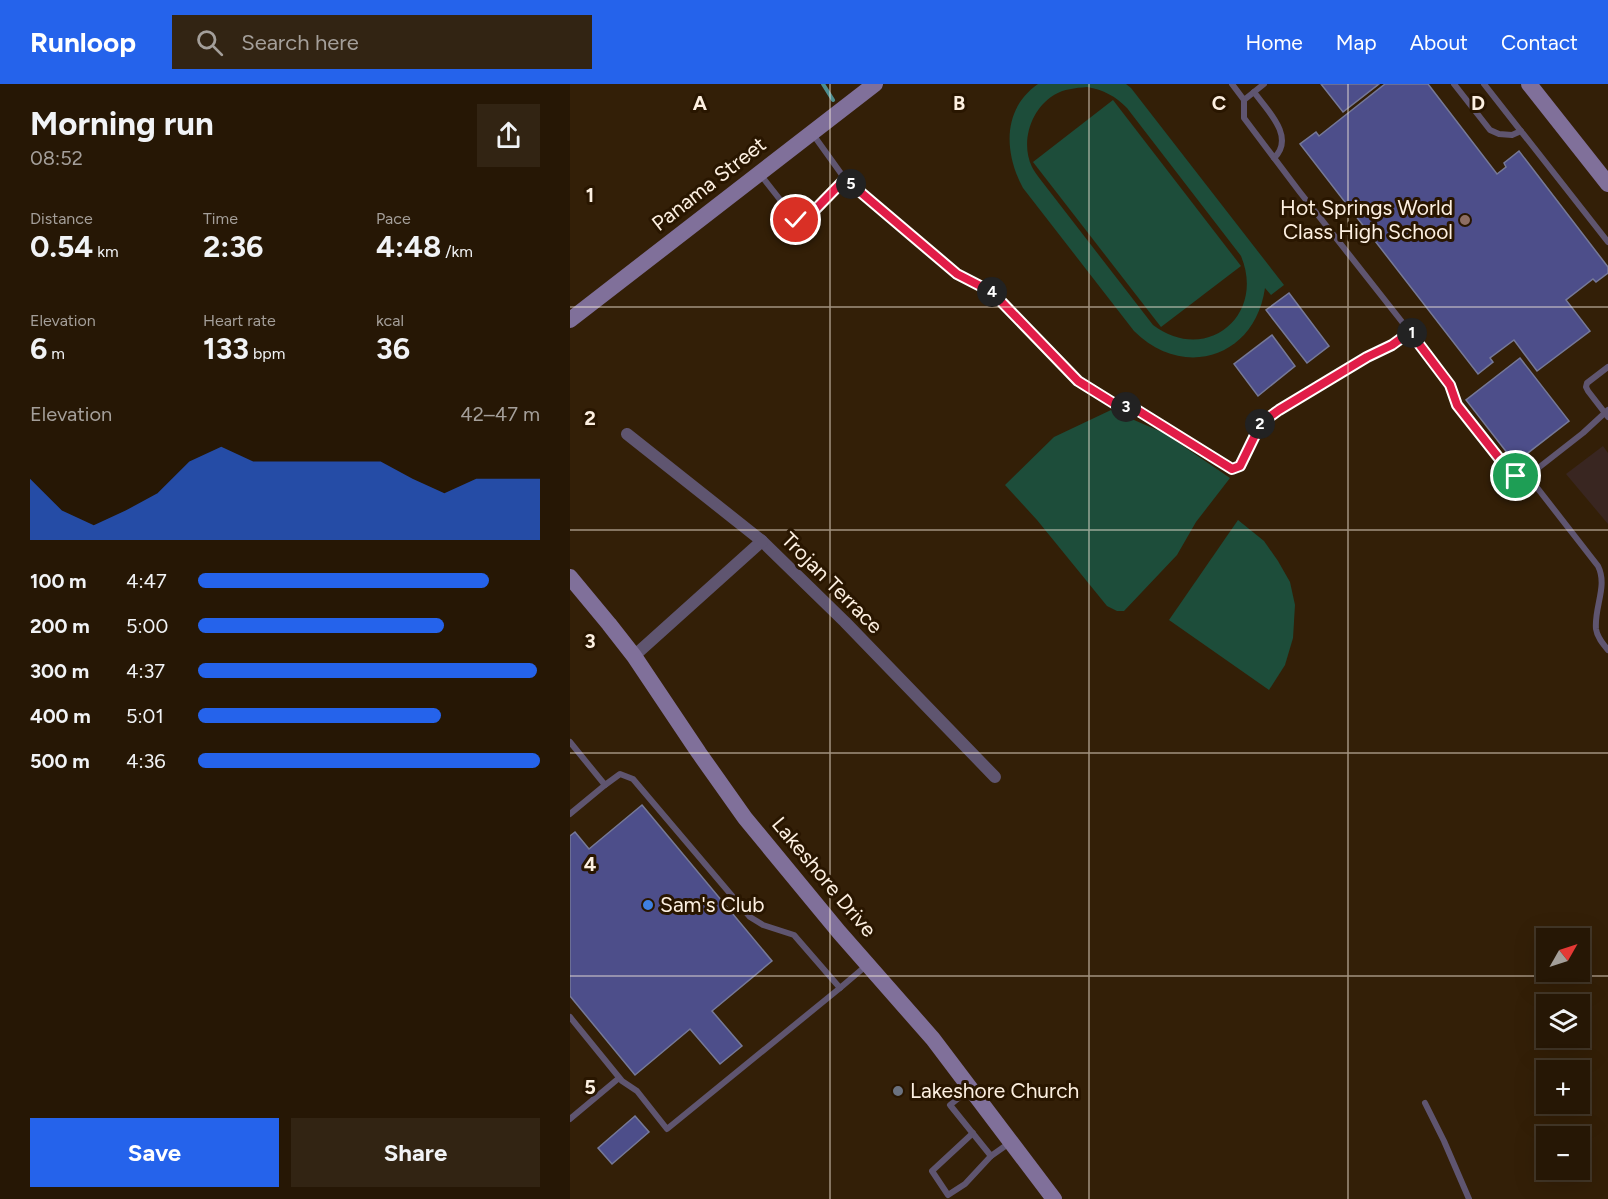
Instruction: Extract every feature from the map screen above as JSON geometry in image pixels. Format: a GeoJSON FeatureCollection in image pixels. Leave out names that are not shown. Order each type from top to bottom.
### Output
{"type":"FeatureCollection","features":[{"type":"Feature","properties":{"kind":"street","name":"Panama Street"},"geometry":{"type":"LineString","coordinates":[[570,320],[875,84]]}},
{"type":"Feature","properties":{"kind":"street"},"geometry":{"type":"LineString","coordinates":[[1529,84],[1608,184]]}},
{"type":"Feature","properties":{"kind":"street","name":"Trojan Terrace"},"geometry":{"type":"LineString","coordinates":[[627,434],[762,541],[845,622],[995,777]]}},
{"type":"Feature","properties":{"kind":"street"},"geometry":{"type":"LineString","coordinates":[[634,656],[762,541]]}},
{"type":"Feature","properties":{"kind":"street","name":"Lakeshore Drive"},"geometry":{"type":"LineString","coordinates":[[570,577],[634,656],[745,818],[839,932],[933,1040],[1054,1199]]}},
{"type":"Feature","properties":{"kind":"lane"},"geometry":{"type":"LineString","coordinates":[[1233,84],[1244,100],[1244,118],[1450,385],[1457,405],[1506,467],[1516,476],[1528,476],[1607,414],[1586,387],[1587,383],[1608,367]]}},
{"type":"Feature","properties":{"kind":"lane"},"geometry":{"type":"LineString","coordinates":[[1244,100],[1264,84]]}},
{"type":"Feature","properties":{"kind":"lane"},"geometry":{"type":"LineString","coordinates":[[1454,84],[1490,130],[1499,134],[1512,135],[1521,131]]}},
{"type":"Feature","properties":{"kind":"lane"},"geometry":{"type":"LineString","coordinates":[[1484,84],[1608,242]]}},
{"type":"Feature","properties":{"kind":"lane"},"geometry":{"type":"LineString","coordinates":[[1254,92],[1274,119],[1283,137],[1282,148],[1274,158]]}},
{"type":"Feature","properties":{"kind":"lane"},"geometry":{"type":"LineString","coordinates":[[812,133],[845,179],[957,274],[992,292],[1078,381],[1115,404],[1137,410],[1232,469],[1240,466],[1261,423],[1410,332]]}},
{"type":"Feature","properties":{"kind":"lane"},"geometry":{"type":"LineString","coordinates":[[759,174],[796,220],[804,221],[845,179]]}},
{"type":"Feature","properties":{"kind":"lane"},"geometry":{"type":"LineString","coordinates":[[1528,476],[1602,573],[1596,629],[1601,642],[1608,650]]}},
{"type":"Feature","properties":{"kind":"lane"},"geometry":{"type":"LineString","coordinates":[[570,742],[605,785]]}},
{"type":"Feature","properties":{"kind":"lane"},"geometry":{"type":"LineString","coordinates":[[570,814],[620,774],[633,779],[750,917],[763,925],[794,935],[840,988]]}},
{"type":"Feature","properties":{"kind":"lane"},"geometry":{"type":"LineString","coordinates":[[570,1017],[619,1078],[637,1090],[667,1129],[868,964]]}},
{"type":"Feature","properties":{"kind":"lane"},"geometry":{"type":"LineString","coordinates":[[570,1119],[619,1078]]}},
{"type":"Feature","properties":{"kind":"lane"},"geometry":{"type":"LineString","coordinates":[[971,1089],[950,1105],[991,1156]]}},
{"type":"Feature","properties":{"kind":"lane"},"geometry":{"type":"LineString","coordinates":[[1425,1103],[1469,1199]]}},
{"type":"Feature","properties":{"kind":"lane"},"geometry":{"type":"LineString","coordinates":[[973,1133],[932,1171],[948,1195],[965,1184],[991,1156],[1011,1142]]}},
{"type":"Feature","properties":{"kind":"shaded area"},"geometry":{"type":"Polygon","coordinates":[[[1603,446],[1608,453],[1608,524],[1566,474],[1603,446]]]}},
{"type":"Feature","properties":{"kind":"green space"},"geometry":{"type":"Polygon","coordinates":[[[1038,84],[1126,84],[1131,88],[1284,285],[1271,295],[1265,288],[1259,312],[1247,331],[1232,345],[1214,354],[1194,357],[1174,355],[1153,346],[1134,331],[1023,188],[1017,175],[1012,160],[1010,132],[1012,119],[1026,94],[1038,84]],[[1087,87],[1062,91],[1046,101],[1039,109],[1028,137],[1027,147],[1032,167],[1153,325],[1173,336],[1193,340],[1211,337],[1226,328],[1238,315],[1245,298],[1247,278],[1241,256],[1127,108],[1109,94],[1087,87]]]}},
{"type":"Feature","properties":{"kind":"green space"},"geometry":{"type":"Polygon","coordinates":[[[1113,100],[1241,266],[1161,327],[1033,162],[1113,100]]]}},
{"type":"Feature","properties":{"kind":"green space"},"geometry":{"type":"Polygon","coordinates":[[[1111,410],[1164,433],[1230,478],[1196,522],[1177,555],[1124,611],[1117,611],[1107,606],[1037,520],[1005,485],[1054,437],[1111,410]]]}},
{"type":"Feature","properties":{"kind":"green space"},"geometry":{"type":"Polygon","coordinates":[[[1238,520],[1264,541],[1278,561],[1290,582],[1295,605],[1293,638],[1285,665],[1269,690],[1169,620],[1238,520]]]}},
{"type":"Feature","properties":{"kind":"building"},"geometry":{"type":"Polygon","coordinates":[[[1321,84],[1379,84],[1343,112],[1321,84]]]}},
{"type":"Feature","properties":{"kind":"building","name":"Hot Springs World Class High School"},"geometry":{"type":"Polygon","coordinates":[[[1385,84],[1428,84],[1497,174],[1506,167],[1504,163],[1519,151],[1608,267],[1608,273],[1596,282],[1593,279],[1566,300],[1590,331],[1537,371],[1514,340],[1490,358],[1493,362],[1478,374],[1300,144],[1316,132],[1319,136],[1385,84]]]}},
{"type":"Feature","properties":{"kind":"building"},"geometry":{"type":"Polygon","coordinates":[[[1289,293],[1329,346],[1307,363],[1266,310],[1289,293]]]}},
{"type":"Feature","properties":{"kind":"building"},"geometry":{"type":"Polygon","coordinates":[[[1272,335],[1295,366],[1258,396],[1234,364],[1272,335]]]}},
{"type":"Feature","properties":{"kind":"building"},"geometry":{"type":"Polygon","coordinates":[[[1520,358],[1569,421],[1515,463],[1466,400],[1520,358]]]}},
{"type":"Feature","properties":{"kind":"building","name":"Sam's Club"},"geometry":{"type":"Polygon","coordinates":[[[642,805],[772,961],[712,1011],[742,1046],[720,1064],[690,1029],[635,1075],[570,996],[570,836],[575,832],[589,849],[642,805]]]}},
{"type":"Feature","properties":{"kind":"building"},"geometry":{"type":"Polygon","coordinates":[[[635,1116],[649,1132],[612,1164],[598,1148],[635,1116]]]}},
{"type":"Feature","properties":{"kind":"waterway"},"geometry":{"type":"LineString","coordinates":[[823,84],[833,100]]}},
{"type":"Feature","properties":{"kind":"place","name":"Hot Springs World Class High School"},"geometry":{"type":"Point","coordinates":[1465,220]}},
{"type":"Feature","properties":{"kind":"place","name":"Sam's Club"},"geometry":{"type":"Point","coordinates":[648,905]}},
{"type":"Feature","properties":{"kind":"place","name":"Lakeshore Church"},"geometry":{"type":"Point","coordinates":[898,1091]}},
{"type":"Feature","properties":{"kind":"route"},"geometry":{"type":"LineString","coordinates":[[796,220],[804,221],[845,179],[957,274],[992,292],[1078,381],[1115,404],[1137,410],[1232,469],[1240,466],[1261,423],[1410,332],[1450,385],[1457,405],[1506,467],[1516,476]]}}]}
